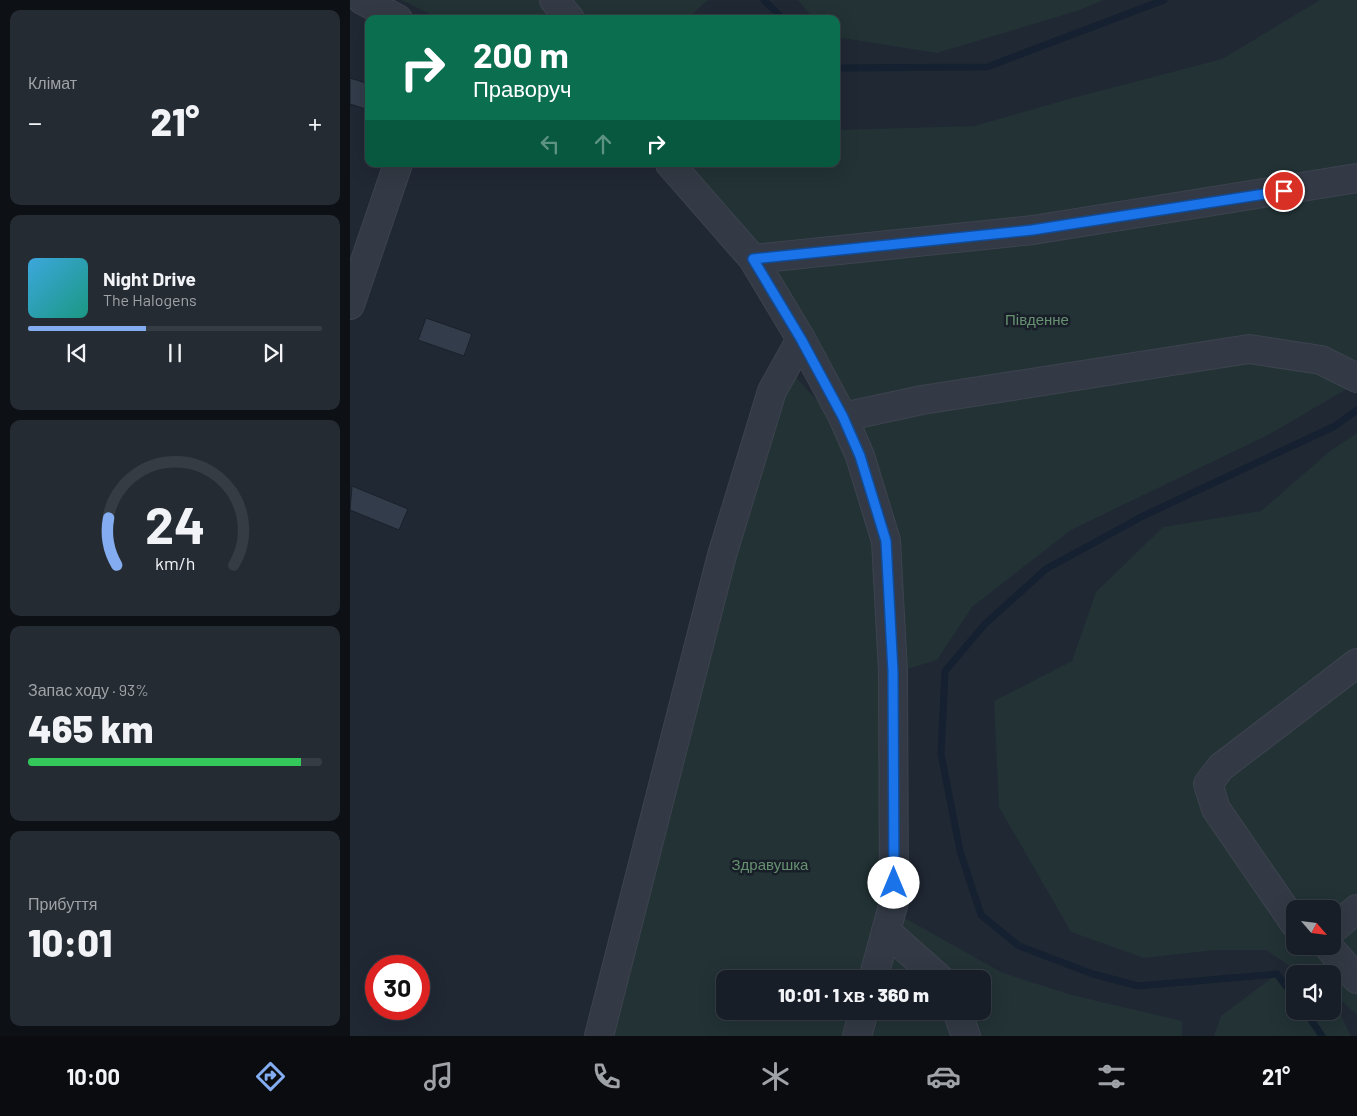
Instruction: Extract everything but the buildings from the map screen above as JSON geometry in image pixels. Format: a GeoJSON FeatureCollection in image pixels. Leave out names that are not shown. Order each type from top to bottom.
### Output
{"type":"FeatureCollection","features":[{"type":"Feature","properties":{"kind":"street"},"geometry":{"type":"LineString","coordinates":[[362,0],[390,15]]}},
{"type":"Feature","properties":{"kind":"street"},"geometry":{"type":"LineString","coordinates":[[554,0],[567,15]]}},
{"type":"Feature","properties":{"kind":"street"},"geometry":{"type":"LineString","coordinates":[[350,305],[397,167]]}},
{"type":"Feature","properties":{"kind":"street"},"geometry":{"type":"LineString","coordinates":[[673,167],[753,259],[801,339],[843,417],[860,456],[886,541],[893,672],[894,902],[875,970]]}},
{"type":"Feature","properties":{"kind":"street"},"geometry":{"type":"LineString","coordinates":[[753,259],[1032,230],[1357,178]]}},
{"type":"Feature","properties":{"kind":"street"},"geometry":{"type":"LineString","coordinates":[[599,1036],[722,555],[772,391],[801,339]]}},
{"type":"Feature","properties":{"kind":"street"},"geometry":{"type":"LineString","coordinates":[[843,417],[922,400],[1249,349],[1321,360],[1357,378]]}},
{"type":"Feature","properties":{"kind":"street"},"geometry":{"type":"LineString","coordinates":[[1286,911],[1216,809],[1208,784],[1220,768],[1357,663]]}},
{"type":"Feature","properties":{"kind":"street"},"geometry":{"type":"LineString","coordinates":[[1341,922],[1357,909]]}},
{"type":"Feature","properties":{"kind":"street"},"geometry":{"type":"LineString","coordinates":[[886,931],[930,970]]}},
{"type":"Feature","properties":{"kind":"street"},"geometry":{"type":"LineString","coordinates":[[1336,955],[1357,979]]}},
{"type":"Feature","properties":{"kind":"street"},"geometry":{"type":"LineString","coordinates":[[857,1036],[861,1020]]}},
{"type":"Feature","properties":{"kind":"street"},"geometry":{"type":"LineString","coordinates":[[960,1020],[966,1036]]}},
{"type":"Feature","properties":{"kind":"green space"},"geometry":{"type":"Polygon","coordinates":[[[401,0],[708,0],[691,15],[433,15],[401,0]]]}},
{"type":"Feature","properties":{"kind":"green space"},"geometry":{"type":"Polygon","coordinates":[[[798,0],[1104,0],[1077,11],[937,53],[840,38],[840,15],[811,15],[798,0]]]}},
{"type":"Feature","properties":{"kind":"green space","name":"Південне"},"geometry":{"type":"Polygon","coordinates":[[[1320,0],[1357,0],[1357,383],[1270,434],[1071,530],[972,607],[937,660],[904,670],[872,462],[847,393],[796,309],[684,167],[840,167],[840,130],[974,126],[1222,59],[1320,0]]]}},
{"type":"Feature","properties":{"kind":"green space","name":"Здравушка"},"geometry":{"type":"Polygon","coordinates":[[[791,372],[821,405],[851,464],[880,558],[886,816],[878,903],[1003,973],[1072,995],[1182,1021],[1182,1036],[613,1036],[742,514],[791,372]]]}},
{"type":"Feature","properties":{"kind":"green space"},"geometry":{"type":"Polygon","coordinates":[[[1357,433],[1357,1015],[1341,1000],[1341,965],[1288,965],[1266,950],[1215,950],[1144,958],[1071,932],[999,807],[994,701],[1072,661],[1096,592],[1163,527],[1261,511],[1330,451],[1357,433]]]}},
{"type":"Feature","properties":{"kind":"green space"},"geometry":{"type":"Polygon","coordinates":[[[1277,974],[1286,980],[1286,1020],[1341,1020],[1341,1016],[1351,1036],[1214,1036],[1221,1016],[1277,974]]]}},
{"type":"Feature","properties":{"kind":"waterway"},"geometry":{"type":"LineString","coordinates":[[764,0],[779,15]]}},
{"type":"Feature","properties":{"kind":"waterway"},"geometry":{"type":"LineString","coordinates":[[840,68],[987,67],[1164,0]]}},
{"type":"Feature","properties":{"kind":"waterway"},"geometry":{"type":"LineString","coordinates":[[1286,986],[1277,974],[1138,986],[1093,974],[1019,946],[981,915],[960,851],[941,754],[945,671],[985,624],[1046,569],[1143,516],[1335,426],[1357,410]]}},
{"type":"Feature","properties":{"kind":"waterway"},"geometry":{"type":"LineString","coordinates":[[1311,1020],[1322,1036]]}},
{"type":"Feature","properties":{"kind":"route"},"geometry":{"type":"LineString","coordinates":[[894,883],[893,672],[886,541],[860,456],[843,417],[801,339],[753,259],[1032,230],[1284,191]]}}]}
